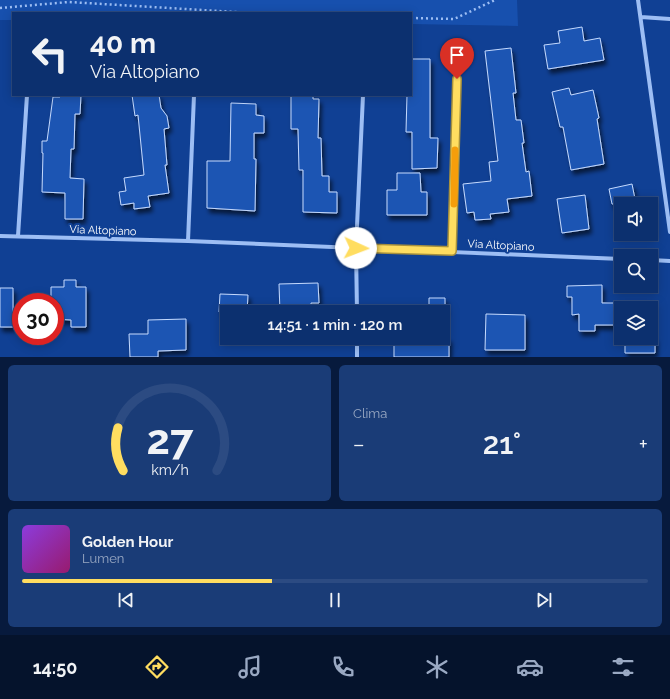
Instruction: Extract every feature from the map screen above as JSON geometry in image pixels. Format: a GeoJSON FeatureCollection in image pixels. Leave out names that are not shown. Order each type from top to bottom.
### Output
{"type":"FeatureCollection","features":[{"type":"Feature","properties":{"kind":"street"},"geometry":{"type":"LineString","coordinates":[[638,0],[670,232]]}},
{"type":"Feature","properties":{"kind":"street"},"geometry":{"type":"LineString","coordinates":[[641,17],[670,19]]}},
{"type":"Feature","properties":{"kind":"street","name":"Via Altopiano"},"geometry":{"type":"LineString","coordinates":[[452,251],[457,63]]}},
{"type":"Feature","properties":{"kind":"street"},"geometry":{"type":"LineString","coordinates":[[18,236],[27,96]]}},
{"type":"Feature","properties":{"kind":"street"},"geometry":{"type":"LineString","coordinates":[[188,241],[194,96]]}},
{"type":"Feature","properties":{"kind":"street"},"geometry":{"type":"LineString","coordinates":[[357,305],[356,248],[363,96]]}},
{"type":"Feature","properties":{"kind":"street","name":"Via Altopiano"},"geometry":{"type":"LineString","coordinates":[[0,236],[188,241],[614,259]]}},
{"type":"Feature","properties":{"kind":"street"},"geometry":{"type":"LineString","coordinates":[[658,260],[670,261]]}},
{"type":"Feature","properties":{"kind":"street"},"geometry":{"type":"LineString","coordinates":[[357,345],[357,357]]}},
{"type":"Feature","properties":{"kind":"path"},"geometry":{"type":"LineString","coordinates":[[412,18],[454,19],[495,0]]}},
{"type":"Feature","properties":{"kind":"path"},"geometry":{"type":"LineString","coordinates":[[0,8],[69,2],[235,12]]}},
{"type":"Feature","properties":{"kind":"shaded area"},"geometry":{"type":"Polygon","coordinates":[[[0,0],[517,0],[518,26],[412,24],[412,12],[12,12],[12,20],[0,20],[0,0]]]}},
{"type":"Feature","properties":{"kind":"building"},"geometry":{"type":"Polygon","coordinates":[[[582,27],[584,41],[600,38],[604,60],[548,69],[544,45],[560,43],[558,31],[582,27]]]}},
{"type":"Feature","properties":{"kind":"building"},"geometry":{"type":"Polygon","coordinates":[[[511,48],[516,93],[513,93],[516,120],[521,120],[524,143],[522,143],[526,172],[529,171],[532,196],[507,199],[509,212],[490,214],[491,219],[475,220],[474,212],[467,213],[463,184],[491,181],[489,162],[498,161],[485,51],[511,48]]]}},
{"type":"Feature","properties":{"kind":"building"},"geometry":{"type":"Polygon","coordinates":[[[412,59],[430,59],[430,138],[438,138],[437,168],[412,169],[412,132],[406,132],[407,96],[412,96],[412,59]]]}},
{"type":"Feature","properties":{"kind":"building"},"geometry":{"type":"Polygon","coordinates":[[[569,88],[571,95],[593,90],[599,118],[597,119],[604,164],[571,170],[563,127],[560,127],[552,92],[569,88]]]}},
{"type":"Feature","properties":{"kind":"building"},"geometry":{"type":"Polygon","coordinates":[[[81,96],[80,114],[75,114],[74,149],[71,149],[70,178],[84,179],[83,219],[65,219],[65,193],[42,192],[42,141],[47,141],[53,97],[81,96]]]}},
{"type":"Feature","properties":{"kind":"building"},"geometry":{"type":"Polygon","coordinates":[[[132,96],[159,96],[161,108],[167,116],[169,128],[164,129],[167,165],[165,165],[169,193],[148,196],[150,207],[134,209],[134,203],[121,205],[119,192],[126,191],[124,178],[144,175],[138,115],[135,116],[132,96]]]}},
{"type":"Feature","properties":{"kind":"building"},"geometry":{"type":"Polygon","coordinates":[[[291,96],[313,96],[313,99],[319,99],[318,138],[321,138],[322,176],[329,176],[329,192],[337,192],[337,213],[303,212],[303,170],[299,170],[298,129],[291,129],[291,96]]]}},
{"type":"Feature","properties":{"kind":"building"},"geometry":{"type":"Polygon","coordinates":[[[231,103],[256,104],[256,115],[264,116],[264,133],[254,133],[254,159],[256,159],[255,211],[207,208],[207,161],[230,161],[231,103]]]}},
{"type":"Feature","properties":{"kind":"building"},"geometry":{"type":"Polygon","coordinates":[[[397,173],[420,173],[421,192],[427,192],[427,215],[387,215],[387,190],[397,190],[397,173]]]}},
{"type":"Feature","properties":{"kind":"building"},"geometry":{"type":"Polygon","coordinates":[[[632,184],[635,197],[614,197],[614,204],[612,204],[609,189],[632,184]]]}},
{"type":"Feature","properties":{"kind":"building"},"geometry":{"type":"Polygon","coordinates":[[[585,195],[589,229],[562,233],[557,199],[585,195]]]}},
{"type":"Feature","properties":{"kind":"building"},"geometry":{"type":"Polygon","coordinates":[[[64,280],[76,280],[76,287],[86,287],[86,327],[71,327],[71,320],[64,320],[64,293],[51,293],[51,287],[64,287],[64,280]]]}},
{"type":"Feature","properties":{"kind":"building"},"geometry":{"type":"Polygon","coordinates":[[[318,283],[319,303],[311,303],[311,305],[280,305],[279,284],[318,283]]]}},
{"type":"Feature","properties":{"kind":"building"},"geometry":{"type":"Polygon","coordinates":[[[602,285],[602,303],[614,303],[614,325],[595,325],[595,331],[579,331],[579,314],[572,315],[572,297],[567,297],[567,286],[602,285]]]}},
{"type":"Feature","properties":{"kind":"building"},"geometry":{"type":"Polygon","coordinates":[[[0,288],[13,288],[12,327],[0,327],[0,288]]]}},
{"type":"Feature","properties":{"kind":"building"},"geometry":{"type":"Polygon","coordinates":[[[220,294],[248,295],[247,305],[220,305],[219,312],[220,294]]]}},
{"type":"Feature","properties":{"kind":"building"},"geometry":{"type":"Polygon","coordinates":[[[429,298],[445,298],[445,305],[429,305],[429,298]]]}},
{"type":"Feature","properties":{"kind":"building"},"geometry":{"type":"Polygon","coordinates":[[[486,314],[525,315],[525,350],[485,350],[486,314]]]}},
{"type":"Feature","properties":{"kind":"building"},"geometry":{"type":"Polygon","coordinates":[[[186,319],[186,350],[158,351],[158,357],[130,357],[129,334],[148,334],[148,320],[186,319]]]}},
{"type":"Feature","properties":{"kind":"building"},"geometry":{"type":"Polygon","coordinates":[[[394,345],[449,345],[449,357],[394,357],[394,345]]]}},
{"type":"Feature","properties":{"kind":"building"},"geometry":{"type":"Polygon","coordinates":[[[625,345],[655,345],[655,353],[625,353],[625,345]]]}},
{"type":"Feature","properties":{"kind":"slow traffic"},"geometry":{"type":"LineString","coordinates":[[454,204],[455,150]]}},
{"type":"Feature","properties":{"kind":"route"},"geometry":{"type":"LineString","coordinates":[[356,248],[452,251],[457,79]]}}]}
